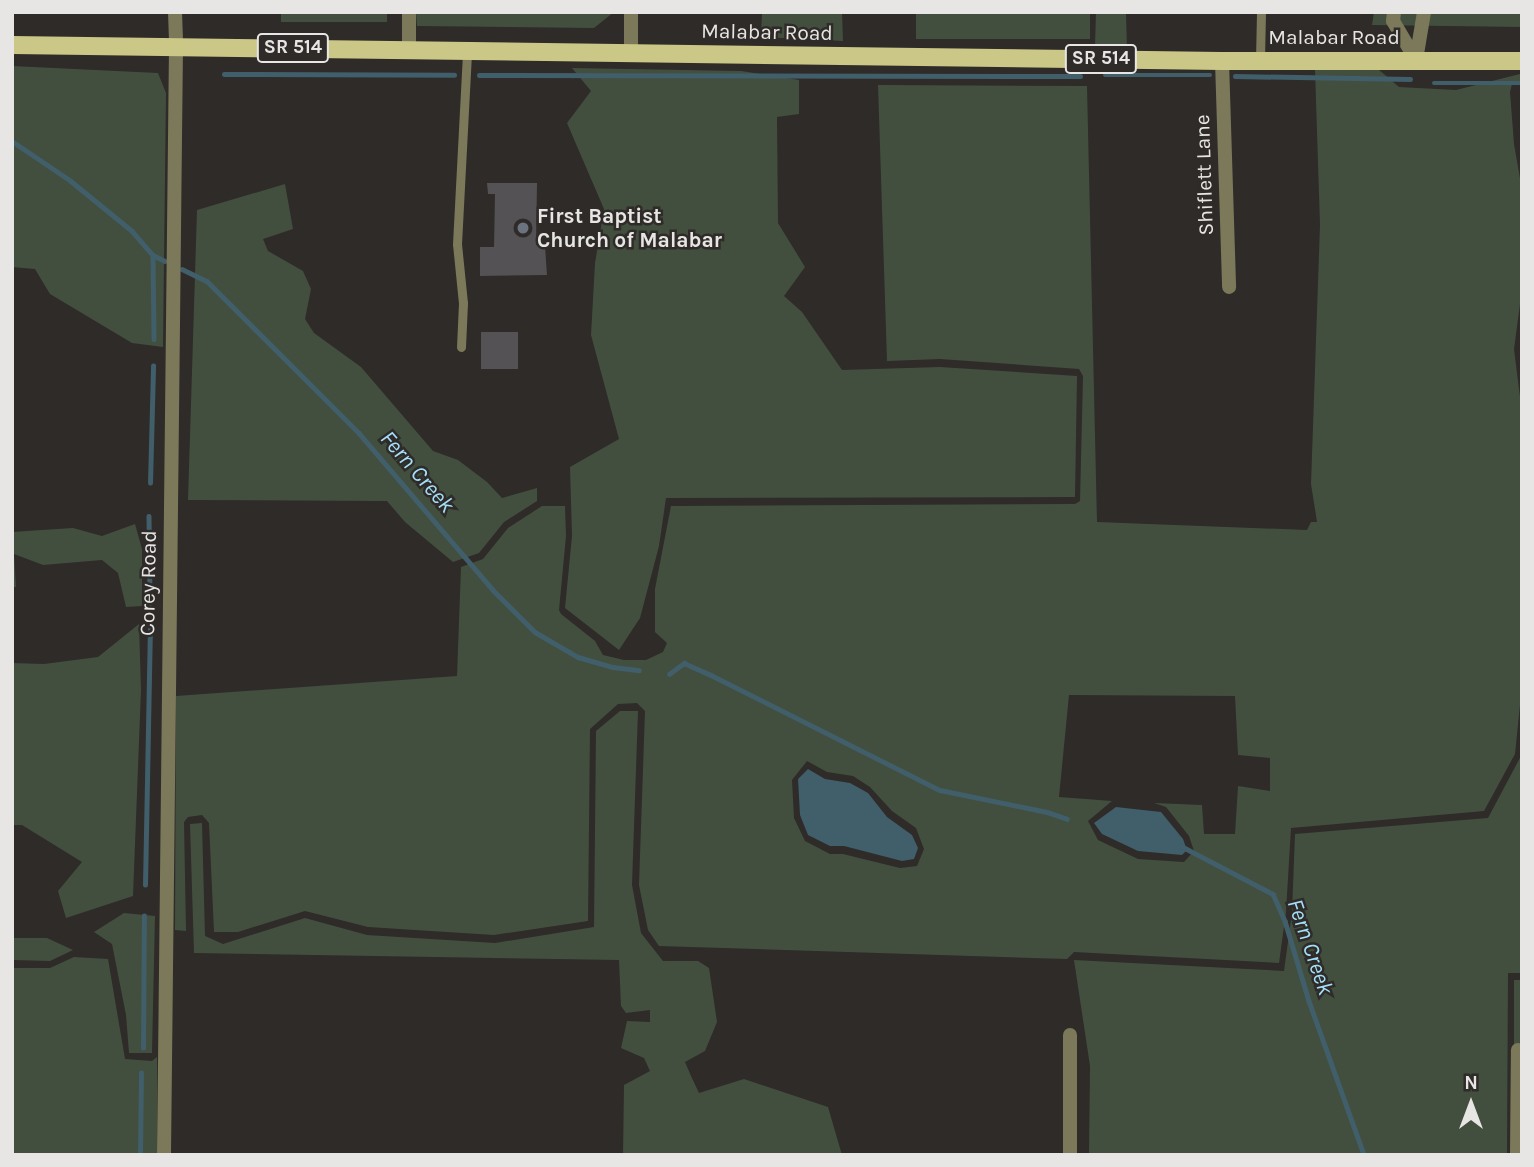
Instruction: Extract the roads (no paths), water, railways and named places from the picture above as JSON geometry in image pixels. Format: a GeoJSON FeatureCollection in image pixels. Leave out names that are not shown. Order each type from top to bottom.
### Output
{"type":"FeatureCollection","features":[{"type":"Feature","properties":{"kind":"main road","name":"Malabar Road"},"geometry":{"type":"LineString","coordinates":[[12,45],[1222,61],[1522,61]]}},
{"type":"Feature","properties":{"kind":"street","name":"Corey Road"},"geometry":{"type":"LineString","coordinates":[[164,1155],[177,47],[175,12]]}},
{"type":"Feature","properties":{"kind":"street"},"geometry":{"type":"LineString","coordinates":[[409,12],[409,50]]}},
{"type":"Feature","properties":{"kind":"street"},"geometry":{"type":"LineString","coordinates":[[631,12],[631,53]]}},
{"type":"Feature","properties":{"kind":"street"},"geometry":{"type":"LineString","coordinates":[[1394,12],[1393,21],[1416,60]]}},
{"type":"Feature","properties":{"kind":"street"},"geometry":{"type":"LineString","coordinates":[[1416,60],[1424,12]]}},
{"type":"Feature","properties":{"kind":"street","name":"Shiflett Lane"},"geometry":{"type":"LineString","coordinates":[[1222,61],[1229,287]]}},
{"type":"Feature","properties":{"kind":"street"},"geometry":{"type":"LineString","coordinates":[[1070,1035],[1070,1155]]}},
{"type":"Feature","properties":{"kind":"street"},"geometry":{"type":"LineString","coordinates":[[1517,1155],[1518,1050]]}},
{"type":"Feature","properties":{"kind":"lane"},"geometry":{"type":"LineString","coordinates":[[1260,60],[1261,12]]}},
{"type":"Feature","properties":{"kind":"lane"},"geometry":{"type":"LineString","coordinates":[[461,347],[463,303],[457,244],[467,51]]}},
{"type":"Feature","properties":{"kind":"water"},"geometry":{"type":"Polygon","coordinates":[[[808,769],[825,779],[850,783],[868,793],[887,817],[912,835],[918,848],[914,859],[902,861],[844,846],[830,846],[808,835],[800,815],[798,779],[808,769]]]}},
{"type":"Feature","properties":{"kind":"water"},"geometry":{"type":"Polygon","coordinates":[[[1116,807],[1161,812],[1183,839],[1187,850],[1182,855],[1138,851],[1102,834],[1094,823],[1116,807]]]}},
{"type":"Feature","properties":{"kind":"waterway"},"geometry":{"type":"LineString","coordinates":[[224,74],[454,75]]}},
{"type":"Feature","properties":{"kind":"waterway"},"geometry":{"type":"LineString","coordinates":[[479,75],[1080,76]]}},
{"type":"Feature","properties":{"kind":"waterway"},"geometry":{"type":"LineString","coordinates":[[1105,75],[1210,75]]}},
{"type":"Feature","properties":{"kind":"waterway"},"geometry":{"type":"LineString","coordinates":[[1235,76],[1410,79]]}},
{"type":"Feature","properties":{"kind":"waterway"},"geometry":{"type":"LineString","coordinates":[[1434,83],[1522,83]]}},
{"type":"Feature","properties":{"kind":"waterway","name":"Fern Creek"},"geometry":{"type":"LineString","coordinates":[[12,141],[71,181],[132,231],[153,255],[165,261]]}},
{"type":"Feature","properties":{"kind":"waterway"},"geometry":{"type":"LineString","coordinates":[[153,255],[154,339]]}},
{"type":"Feature","properties":{"kind":"waterway","name":"Fern Creek"},"geometry":{"type":"LineString","coordinates":[[182,269],[207,281],[359,433],[493,590],[535,632],[578,657],[613,667],[639,670]]}},
{"type":"Feature","properties":{"kind":"waterway"},"geometry":{"type":"LineString","coordinates":[[150,483],[153,366]]}},
{"type":"Feature","properties":{"kind":"waterway"},"geometry":{"type":"LineString","coordinates":[[149,516],[150,603]]}},
{"type":"Feature","properties":{"kind":"waterway"},"geometry":{"type":"LineString","coordinates":[[145,885],[150,626]]}},
{"type":"Feature","properties":{"kind":"waterway","name":"Fern Creek"},"geometry":{"type":"LineString","coordinates":[[669,674],[684,663],[940,790],[1047,812],[1067,819]]}},
{"type":"Feature","properties":{"kind":"waterway","name":"Fern Creek"},"geometry":{"type":"LineString","coordinates":[[1183,847],[1273,894],[1285,921],[1309,1001],[1364,1155]]}},
{"type":"Feature","properties":{"kind":"waterway"},"geometry":{"type":"LineString","coordinates":[[143,1048],[144,916]]}},
{"type":"Feature","properties":{"kind":"waterway"},"geometry":{"type":"LineString","coordinates":[[140,1155],[141,1073]]}},
{"type":"Feature","properties":{"kind":"place","name":"First Baptist Church of Malabar"},"geometry":{"type":"Point","coordinates":[523,228]}}]}
